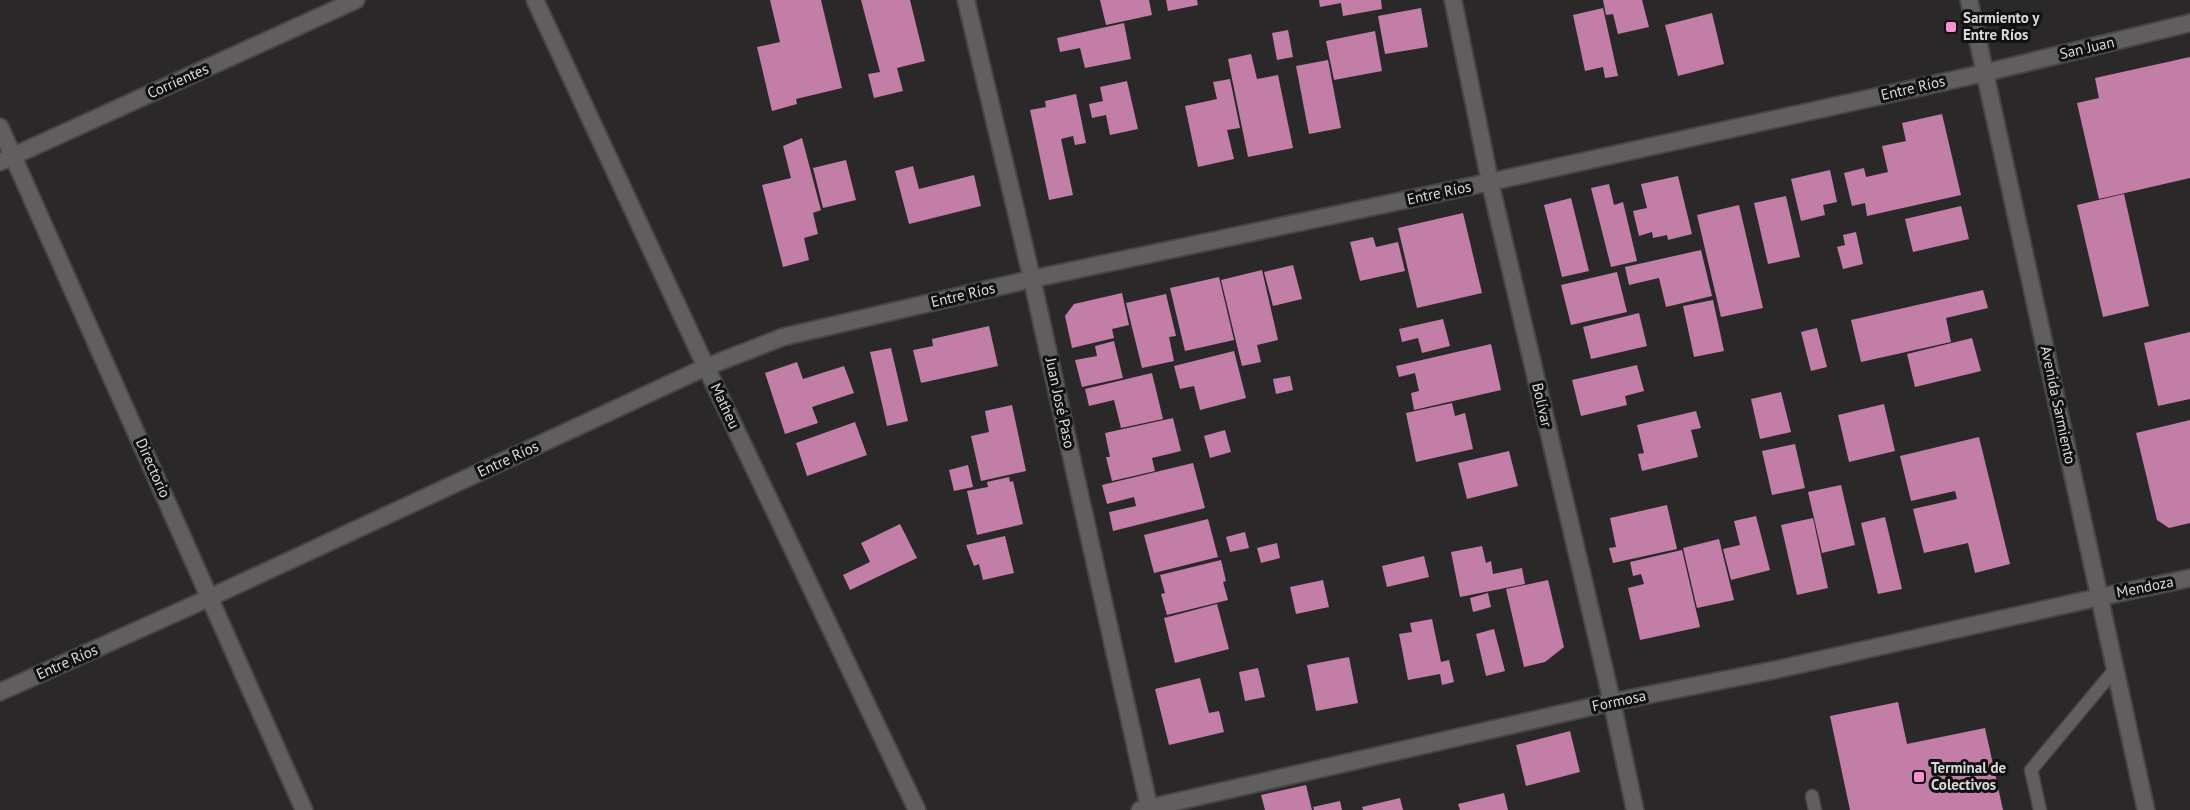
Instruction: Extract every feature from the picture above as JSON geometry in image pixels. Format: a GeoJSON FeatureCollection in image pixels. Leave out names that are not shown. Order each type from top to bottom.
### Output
{"type":"FeatureCollection","features":[{"type":"Feature","properties":{"kind":"street","name":"Corrientes"},"geometry":{"type":"LineString","coordinates":[[7,159],[356,0]]}},
{"type":"Feature","properties":{"kind":"street","name":"Matheu"},"geometry":{"type":"LineString","coordinates":[[535,0],[706,367],[917,810]]}},
{"type":"Feature","properties":{"kind":"street","name":"Juan José Paso"},"geometry":{"type":"LineString","coordinates":[[966,0],[1032,279],[1144,809]]}},
{"type":"Feature","properties":{"kind":"street","name":"Bolívar"},"geometry":{"type":"LineString","coordinates":[[1453,0],[1490,182],[1612,702],[1635,810]]}},
{"type":"Feature","properties":{"kind":"street","name":"Avenida Sarmiento"},"geometry":{"type":"LineString","coordinates":[[1969,0],[2146,810]]}},
{"type":"Feature","properties":{"kind":"street","name":"San Juan"},"geometry":{"type":"LineString","coordinates":[[1984,73],[2190,23]]}},
{"type":"Feature","properties":{"kind":"street","name":"Entre Ríos"},"geometry":{"type":"LineString","coordinates":[[0,692],[211,597],[706,367],[783,337],[1032,279],[1490,182],[1984,73]]}},
{"type":"Feature","properties":{"kind":"street","name":"Directorio"},"geometry":{"type":"LineString","coordinates":[[0,127],[7,159],[211,597],[304,810]]}},
{"type":"Feature","properties":{"kind":"street","name":"Mendoza"},"geometry":{"type":"LineString","coordinates":[[2100,597],[2190,578]]}},
{"type":"Feature","properties":{"kind":"street","name":"Formosa"},"geometry":{"type":"LineString","coordinates":[[1144,809],[1612,702],[1779,669],[2100,597]]}},
{"type":"Feature","properties":{"kind":"lane"},"geometry":{"type":"LineString","coordinates":[[2040,810],[2031,770],[2116,668]]}},
{"type":"Feature","properties":{"kind":"lane"},"geometry":{"type":"LineString","coordinates":[[1812,796],[1815,810]]}},
{"type":"Feature","properties":{"kind":"building"},"geometry":{"type":"Polygon","coordinates":[[[770,0],[821,0],[842,88],[796,99],[797,104],[772,111],[757,47],[780,42],[770,0]]]}},
{"type":"Feature","properties":{"kind":"building"},"geometry":{"type":"Polygon","coordinates":[[[861,0],[910,0],[925,61],[897,68],[903,91],[874,98],[868,74],[880,72],[861,0]]]}},
{"type":"Feature","properties":{"kind":"building"},"geometry":{"type":"Polygon","coordinates":[[[1100,0],[1149,0],[1152,15],[1106,25],[1100,0]]]}},
{"type":"Feature","properties":{"kind":"building"},"geometry":{"type":"Polygon","coordinates":[[[1166,0],[1197,0],[1198,5],[1168,11],[1166,0]]]}},
{"type":"Feature","properties":{"kind":"building"},"geometry":{"type":"Polygon","coordinates":[[[1319,0],[1381,0],[1382,9],[1343,16],[1341,3],[1320,7],[1319,0]]]}},
{"type":"Feature","properties":{"kind":"building"},"geometry":{"type":"Polygon","coordinates":[[[1603,0],[1642,0],[1649,27],[1618,34],[1613,14],[1606,15],[1603,0]]]}},
{"type":"Feature","properties":{"kind":"building"},"geometry":{"type":"Polygon","coordinates":[[[1421,8],[1428,47],[1385,54],[1378,16],[1421,8]]]}},
{"type":"Feature","properties":{"kind":"building"},"geometry":{"type":"Polygon","coordinates":[[[1603,8],[1618,76],[1605,78],[1603,67],[1585,71],[1573,15],[1603,8]]]}},
{"type":"Feature","properties":{"kind":"building"},"geometry":{"type":"Polygon","coordinates":[[[1712,13],[1724,64],[1678,76],[1665,25],[1712,13]]]}},
{"type":"Feature","properties":{"kind":"building"},"geometry":{"type":"Polygon","coordinates":[[[1124,23],[1131,59],[1085,68],[1080,48],[1060,52],[1057,38],[1124,23]]]}},
{"type":"Feature","properties":{"kind":"building"},"geometry":{"type":"Polygon","coordinates":[[[1288,30],[1293,57],[1277,60],[1272,33],[1288,30]]]}},
{"type":"Feature","properties":{"kind":"building"},"geometry":{"type":"Polygon","coordinates":[[[1375,31],[1382,71],[1334,80],[1326,41],[1375,31]]]}},
{"type":"Feature","properties":{"kind":"building"},"geometry":{"type":"Polygon","coordinates":[[[1251,54],[1257,79],[1278,75],[1293,148],[1248,157],[1228,59],[1251,54]]]}},
{"type":"Feature","properties":{"kind":"building"},"geometry":{"type":"Polygon","coordinates":[[[2190,57],[2190,178],[2099,199],[2077,103],[2099,98],[2095,78],[2190,57]]]}},
{"type":"Feature","properties":{"kind":"building"},"geometry":{"type":"Polygon","coordinates":[[[1328,60],[1341,128],[1309,134],[1296,66],[1328,60]]]}},
{"type":"Feature","properties":{"kind":"building"},"geometry":{"type":"Polygon","coordinates":[[[1230,79],[1240,128],[1227,130],[1234,159],[1198,167],[1185,106],[1217,99],[1213,82],[1230,79]]]}},
{"type":"Feature","properties":{"kind":"building"},"geometry":{"type":"Polygon","coordinates":[[[1127,81],[1138,129],[1110,135],[1106,115],[1092,118],[1089,104],[1103,101],[1100,87],[1127,81]]]}},
{"type":"Feature","properties":{"kind":"building"},"geometry":{"type":"Polygon","coordinates":[[[1076,94],[1086,143],[1075,145],[1073,136],[1061,139],[1073,195],[1049,200],[1030,110],[1046,107],[1045,101],[1076,94]]]}},
{"type":"Feature","properties":{"kind":"building"},"geometry":{"type":"Polygon","coordinates":[[[1942,114],[1961,195],[1867,216],[1865,203],[1852,206],[1844,173],[1864,168],[1866,177],[1888,172],[1882,146],[1906,141],[1902,123],[1942,114]]]}},
{"type":"Feature","properties":{"kind":"building"},"geometry":{"type":"Polygon","coordinates":[[[802,138],[821,210],[813,213],[818,234],[804,238],[809,260],[783,267],[762,185],[791,178],[783,146],[802,138]]]}},
{"type":"Feature","properties":{"kind":"building"},"geometry":{"type":"Polygon","coordinates":[[[846,160],[856,200],[823,208],[813,168],[846,160]]]}},
{"type":"Feature","properties":{"kind":"building"},"geometry":{"type":"Polygon","coordinates":[[[913,166],[919,189],[974,175],[981,206],[909,224],[895,171],[913,166]]]}},
{"type":"Feature","properties":{"kind":"building"},"geometry":{"type":"Polygon","coordinates":[[[1830,170],[1837,202],[1823,205],[1825,215],[1801,221],[1791,179],[1830,170]]]}},
{"type":"Feature","properties":{"kind":"building"},"geometry":{"type":"Polygon","coordinates":[[[1678,176],[1692,234],[1668,240],[1667,235],[1653,238],[1652,232],[1639,236],[1633,211],[1647,208],[1641,184],[1678,176]]]}},
{"type":"Feature","properties":{"kind":"building"},"geometry":{"type":"Polygon","coordinates":[[[1609,184],[1614,205],[1623,202],[1637,261],[1611,267],[1591,188],[1609,184]]]}},
{"type":"Feature","properties":{"kind":"building"},"geometry":{"type":"Polygon","coordinates":[[[2124,194],[2149,306],[2103,317],[2077,205],[2124,194]]]}},
{"type":"Feature","properties":{"kind":"building"},"geometry":{"type":"Polygon","coordinates":[[[1786,196],[1800,257],[1768,264],[1754,203],[1786,196]]]}},
{"type":"Feature","properties":{"kind":"building"},"geometry":{"type":"Polygon","coordinates":[[[1571,198],[1589,271],[1562,277],[1544,205],[1571,198]]]}},
{"type":"Feature","properties":{"kind":"building"},"geometry":{"type":"Polygon","coordinates":[[[1739,205],[1763,308],[1721,317],[1697,215],[1739,205]]]}},
{"type":"Feature","properties":{"kind":"building"},"geometry":{"type":"Polygon","coordinates":[[[1961,206],[1969,239],[1913,252],[1905,219],[1961,206]]]}},
{"type":"Feature","properties":{"kind":"building"},"geometry":{"type":"Polygon","coordinates":[[[1463,213],[1482,293],[1417,308],[1398,228],[1463,213]]]}},
{"type":"Feature","properties":{"kind":"building"},"geometry":{"type":"Polygon","coordinates":[[[1856,232],[1863,264],[1843,269],[1837,247],[1845,245],[1843,235],[1856,232]]]}},
{"type":"Feature","properties":{"kind":"building"},"geometry":{"type":"Polygon","coordinates":[[[1373,237],[1376,247],[1398,242],[1405,271],[1360,281],[1350,242],[1373,237]]]}},
{"type":"Feature","properties":{"kind":"building"},"geometry":{"type":"Polygon","coordinates":[[[1701,250],[1712,296],[1666,307],[1659,278],[1629,285],[1625,267],[1701,250]]]}},
{"type":"Feature","properties":{"kind":"building"},"geometry":{"type":"Polygon","coordinates":[[[1293,265],[1302,299],[1273,306],[1264,272],[1293,265]]]}},
{"type":"Feature","properties":{"kind":"building"},"geometry":{"type":"Polygon","coordinates":[[[1262,270],[1278,340],[1257,345],[1261,362],[1242,366],[1221,280],[1262,270]]]}},
{"type":"Feature","properties":{"kind":"building"},"geometry":{"type":"Polygon","coordinates":[[[1617,272],[1627,312],[1571,325],[1561,285],[1617,272]]]}},
{"type":"Feature","properties":{"kind":"building"},"geometry":{"type":"Polygon","coordinates":[[[1219,277],[1234,340],[1185,351],[1170,288],[1219,277]]]}},
{"type":"Feature","properties":{"kind":"building"},"geometry":{"type":"Polygon","coordinates":[[[1983,290],[1988,308],[1946,318],[1951,342],[1861,362],[1851,320],[1983,290]]]}},
{"type":"Feature","properties":{"kind":"building"},"geometry":{"type":"Polygon","coordinates":[[[1122,293],[1129,325],[1112,329],[1114,338],[1072,348],[1065,316],[1074,304],[1122,293]]]}},
{"type":"Feature","properties":{"kind":"building"},"geometry":{"type":"Polygon","coordinates":[[[1166,294],[1176,336],[1169,337],[1174,361],[1142,368],[1126,303],[1166,294]]]}},
{"type":"Feature","properties":{"kind":"building"},"geometry":{"type":"Polygon","coordinates":[[[1713,300],[1724,351],[1694,357],[1683,306],[1713,300]]]}},
{"type":"Feature","properties":{"kind":"building"},"geometry":{"type":"Polygon","coordinates":[[[1639,313],[1647,346],[1591,359],[1583,327],[1639,313]]]}},
{"type":"Feature","properties":{"kind":"building"},"geometry":{"type":"Polygon","coordinates":[[[1443,319],[1450,346],[1422,353],[1418,338],[1402,342],[1399,329],[1443,319]]]}},
{"type":"Feature","properties":{"kind":"building"},"geometry":{"type":"Polygon","coordinates":[[[989,326],[998,366],[921,383],[913,350],[933,346],[932,339],[989,326]]]}},
{"type":"Feature","properties":{"kind":"building"},"geometry":{"type":"Polygon","coordinates":[[[1817,328],[1827,367],[1811,371],[1801,332],[1817,328]]]}},
{"type":"Feature","properties":{"kind":"building"},"geometry":{"type":"Polygon","coordinates":[[[2190,332],[2190,399],[2158,406],[2144,343],[2190,332]]]}},
{"type":"Feature","properties":{"kind":"building"},"geometry":{"type":"Polygon","coordinates":[[[1972,338],[1981,371],[1915,387],[1907,354],[1972,338]]]}},
{"type":"Feature","properties":{"kind":"building"},"geometry":{"type":"Polygon","coordinates":[[[1114,341],[1123,378],[1082,387],[1075,360],[1097,356],[1095,346],[1114,341]]]}},
{"type":"Feature","properties":{"kind":"building"},"geometry":{"type":"Polygon","coordinates":[[[1491,344],[1501,390],[1414,410],[1411,393],[1419,391],[1415,373],[1399,377],[1396,366],[1491,344]]]}},
{"type":"Feature","properties":{"kind":"building"},"geometry":{"type":"Polygon","coordinates":[[[891,348],[908,421],[887,426],[870,352],[891,348]]]}},
{"type":"Feature","properties":{"kind":"building"},"geometry":{"type":"Polygon","coordinates":[[[1234,351],[1246,398],[1200,410],[1194,386],[1180,389],[1174,366],[1234,351]]]}},
{"type":"Feature","properties":{"kind":"building"},"geometry":{"type":"Polygon","coordinates":[[[797,362],[803,379],[844,366],[854,393],[812,407],[818,423],[785,434],[765,373],[797,362]]]}},
{"type":"Feature","properties":{"kind":"building"},"geometry":{"type":"Polygon","coordinates":[[[1637,365],[1644,391],[1625,396],[1627,405],[1581,416],[1572,380],[1637,365]]]}},
{"type":"Feature","properties":{"kind":"building"},"geometry":{"type":"Polygon","coordinates":[[[1152,373],[1163,419],[1121,428],[1114,400],[1089,406],[1085,389],[1152,373]]]}},
{"type":"Feature","properties":{"kind":"building"},"geometry":{"type":"Polygon","coordinates":[[[1290,376],[1293,390],[1276,394],[1273,379],[1290,376]]]}},
{"type":"Feature","properties":{"kind":"building"},"geometry":{"type":"Polygon","coordinates":[[[1781,392],[1791,432],[1760,439],[1751,399],[1781,392]]]}},
{"type":"Feature","properties":{"kind":"building"},"geometry":{"type":"Polygon","coordinates":[[[1452,403],[1455,416],[1465,413],[1473,449],[1416,462],[1406,413],[1452,403]]]}},
{"type":"Feature","properties":{"kind":"building"},"geometry":{"type":"Polygon","coordinates":[[[1884,404],[1895,451],[1849,462],[1838,415],[1884,404]]]}},
{"type":"Feature","properties":{"kind":"building"},"geometry":{"type":"Polygon","coordinates":[[[1012,405],[1026,471],[981,481],[971,436],[989,432],[985,411],[1012,405]]]}},
{"type":"Feature","properties":{"kind":"building"},"geometry":{"type":"Polygon","coordinates":[[[1696,411],[1701,428],[1691,430],[1698,457],[1642,471],[1638,454],[1644,453],[1637,425],[1696,411]]]}},
{"type":"Feature","properties":{"kind":"building"},"geometry":{"type":"Polygon","coordinates":[[[1173,418],[1181,451],[1152,458],[1155,471],[1112,481],[1106,457],[1110,457],[1105,433],[1173,418]]]}},
{"type":"Feature","properties":{"kind":"building"},"geometry":{"type":"Polygon","coordinates":[[[2190,420],[2190,523],[2169,528],[2157,520],[2136,433],[2190,420]]]}},
{"type":"Feature","properties":{"kind":"building"},"geometry":{"type":"Polygon","coordinates":[[[855,422],[867,455],[807,476],[796,443],[855,422]]]}},
{"type":"Feature","properties":{"kind":"building"},"geometry":{"type":"Polygon","coordinates":[[[1225,430],[1231,452],[1210,458],[1204,436],[1225,430]]]}},
{"type":"Feature","properties":{"kind":"building"},"geometry":{"type":"Polygon","coordinates":[[[1979,437],[2010,564],[1975,573],[1968,543],[1924,553],[1913,509],[1957,499],[1955,491],[1911,501],[1900,456],[1979,437]]]}},
{"type":"Feature","properties":{"kind":"building"},"geometry":{"type":"Polygon","coordinates":[[[1795,444],[1805,488],[1772,495],[1762,451],[1795,444]]]}},
{"type":"Feature","properties":{"kind":"building"},"geometry":{"type":"Polygon","coordinates":[[[1509,451],[1518,486],[1467,499],[1458,463],[1509,451]]]}},
{"type":"Feature","properties":{"kind":"building"},"geometry":{"type":"Polygon","coordinates":[[[1193,463],[1205,508],[1113,531],[1109,512],[1136,506],[1134,497],[1107,504],[1102,485],[1193,463]]]}},
{"type":"Feature","properties":{"kind":"building"},"geometry":{"type":"Polygon","coordinates":[[[968,465],[973,487],[954,491],[949,470],[968,465]]]}},
{"type":"Feature","properties":{"kind":"building"},"geometry":{"type":"Polygon","coordinates":[[[1009,477],[1010,482],[1013,481],[1023,524],[977,535],[967,491],[988,487],[987,482],[1009,477]]]}},
{"type":"Feature","properties":{"kind":"building"},"geometry":{"type":"Polygon","coordinates":[[[1841,485],[1855,545],[1822,553],[1808,492],[1841,485]]]}},
{"type":"Feature","properties":{"kind":"building"},"geometry":{"type":"Polygon","coordinates":[[[1667,505],[1677,549],[1613,563],[1609,548],[1616,547],[1610,518],[1667,505]]]}},
{"type":"Feature","properties":{"kind":"building"},"geometry":{"type":"Polygon","coordinates":[[[1756,516],[1770,570],[1731,580],[1723,549],[1740,545],[1734,521],[1756,516]]]}},
{"type":"Feature","properties":{"kind":"building"},"geometry":{"type":"Polygon","coordinates":[[[1885,517],[1902,589],[1878,594],[1861,523],[1885,517]]]}},
{"type":"Feature","properties":{"kind":"building"},"geometry":{"type":"Polygon","coordinates":[[[1813,518],[1828,588],[1797,595],[1781,525],[1813,518]]]}},
{"type":"Feature","properties":{"kind":"building"},"geometry":{"type":"Polygon","coordinates":[[[1208,519],[1218,557],[1154,573],[1144,535],[1208,519]]]}},
{"type":"Feature","properties":{"kind":"building"},"geometry":{"type":"Polygon","coordinates":[[[900,524],[917,558],[850,590],[843,575],[870,562],[861,543],[900,524]]]}},
{"type":"Feature","properties":{"kind":"building"},"geometry":{"type":"Polygon","coordinates":[[[1245,532],[1249,548],[1230,552],[1226,537],[1245,532]]]}},
{"type":"Feature","properties":{"kind":"building"},"geometry":{"type":"Polygon","coordinates":[[[1005,536],[1014,573],[983,580],[979,564],[974,566],[966,545],[1005,536]]]}},
{"type":"Feature","properties":{"kind":"building"},"geometry":{"type":"Polygon","coordinates":[[[1719,539],[1734,600],[1697,608],[1683,548],[1719,539]]]}},
{"type":"Feature","properties":{"kind":"building"},"geometry":{"type":"Polygon","coordinates":[[[1277,543],[1280,558],[1261,563],[1257,548],[1277,543]]]}},
{"type":"Feature","properties":{"kind":"building"},"geometry":{"type":"Polygon","coordinates":[[[1482,546],[1486,563],[1491,561],[1493,574],[1522,568],[1525,584],[1460,597],[1451,552],[1482,546]]]}},
{"type":"Feature","properties":{"kind":"building"},"geometry":{"type":"Polygon","coordinates":[[[1682,550],[1700,627],[1640,640],[1628,588],[1644,584],[1641,574],[1633,576],[1630,562],[1682,550]]]}},
{"type":"Feature","properties":{"kind":"building"},"geometry":{"type":"Polygon","coordinates":[[[1424,556],[1429,577],[1387,587],[1382,566],[1424,556]]]}},
{"type":"Feature","properties":{"kind":"building"},"geometry":{"type":"Polygon","coordinates":[[[1221,560],[1226,581],[1223,582],[1228,600],[1167,615],[1161,594],[1165,593],[1160,575],[1221,560]]]}},
{"type":"Feature","properties":{"kind":"building"},"geometry":{"type":"Polygon","coordinates":[[[1323,580],[1329,607],[1296,614],[1290,587],[1323,580]]]}},
{"type":"Feature","properties":{"kind":"building"},"geometry":{"type":"Polygon","coordinates":[[[1548,580],[1564,647],[1545,662],[1524,667],[1506,589],[1548,580]]]}},
{"type":"Feature","properties":{"kind":"building"},"geometry":{"type":"Polygon","coordinates":[[[1488,593],[1491,607],[1473,612],[1470,598],[1488,593]]]}},
{"type":"Feature","properties":{"kind":"building"},"geometry":{"type":"Polygon","coordinates":[[[1217,604],[1229,649],[1175,663],[1164,618],[1217,604]]]}},
{"type":"Feature","properties":{"kind":"building"},"geometry":{"type":"Polygon","coordinates":[[[1432,619],[1441,662],[1449,660],[1454,682],[1442,685],[1440,674],[1408,680],[1399,634],[1412,632],[1410,623],[1432,619]]]}},
{"type":"Feature","properties":{"kind":"building"},"geometry":{"type":"Polygon","coordinates":[[[1494,629],[1505,671],[1486,676],[1476,634],[1494,629]]]}},
{"type":"Feature","properties":{"kind":"building"},"geometry":{"type":"Polygon","coordinates":[[[1349,657],[1358,703],[1316,711],[1307,665],[1349,657]]]}},
{"type":"Feature","properties":{"kind":"building"},"geometry":{"type":"Polygon","coordinates":[[[1258,668],[1265,697],[1245,701],[1239,672],[1258,668]]]}},
{"type":"Feature","properties":{"kind":"building"},"geometry":{"type":"Polygon","coordinates":[[[1200,678],[1209,713],[1219,711],[1224,732],[1169,745],[1155,689],[1200,678]]]}},
{"type":"Feature","properties":{"kind":"building","name":"Terminal de Colectivos"},"geometry":{"type":"Polygon","coordinates":[[[1898,702],[1907,744],[1985,728],[2003,810],[1850,810],[1830,716],[1898,702]]]}},
{"type":"Feature","properties":{"kind":"building"},"geometry":{"type":"Polygon","coordinates":[[[1570,731],[1580,772],[1526,786],[1516,745],[1570,731]]]}},
{"type":"Feature","properties":{"kind":"building"},"geometry":{"type":"Polygon","coordinates":[[[1306,785],[1312,810],[1265,810],[1261,795],[1306,785]]]}},
{"type":"Feature","properties":{"kind":"building"},"geometry":{"type":"Polygon","coordinates":[[[1504,793],[1508,810],[1460,810],[1458,804],[1504,793]]]}},
{"type":"Feature","properties":{"kind":"building"},"geometry":{"type":"Polygon","coordinates":[[[1400,798],[1403,810],[1363,810],[1362,807],[1400,798]]]}},
{"type":"Feature","properties":{"kind":"building"},"geometry":{"type":"Polygon","coordinates":[[[1340,801],[1342,810],[1314,810],[1313,807],[1340,801]]]}},
{"type":"Feature","properties":{"kind":"place","name":"Sarmiento y Entre Ríos"},"geometry":{"type":"Point","coordinates":[1951,27]}},
{"type":"Feature","properties":{"kind":"place","name":"Terminal de Colectivos"},"geometry":{"type":"Point","coordinates":[1919,777]}}]}
